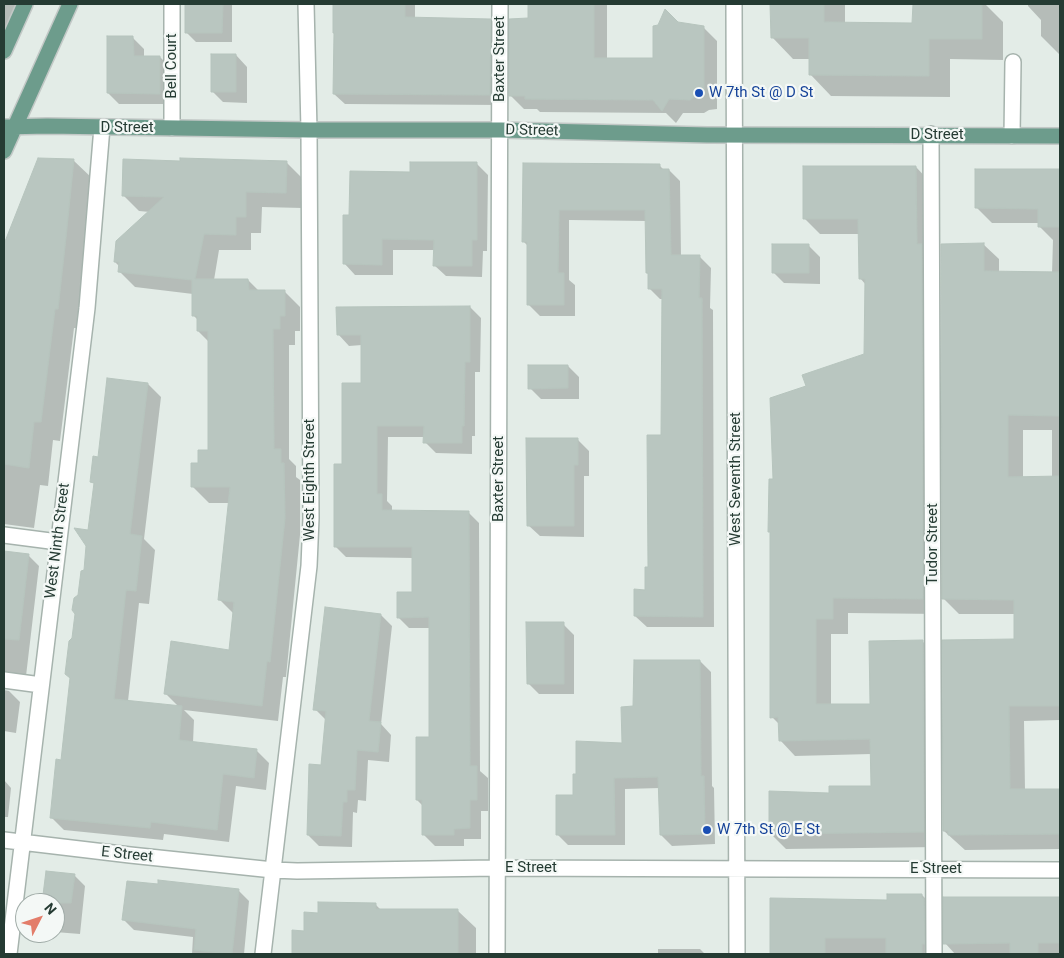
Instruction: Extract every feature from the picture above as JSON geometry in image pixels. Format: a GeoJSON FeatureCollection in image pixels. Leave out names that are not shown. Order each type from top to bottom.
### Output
{"type":"FeatureCollection","features":[{"type":"Feature","properties":{"kind":"main road"},"geometry":{"type":"LineString","coordinates":[[4,51],[25,4]]}},
{"type":"Feature","properties":{"kind":"main road"},"geometry":{"type":"LineString","coordinates":[[4,151],[9,127],[70,4]]}},
{"type":"Feature","properties":{"kind":"main road","name":"D Street"},"geometry":{"type":"LineString","coordinates":[[9,127],[501,130],[735,135],[931,134],[1060,136]]}},
{"type":"Feature","properties":{"kind":"street","name":"Bell Court"},"geometry":{"type":"LineString","coordinates":[[172,4],[172,128]]}},
{"type":"Feature","properties":{"kind":"street","name":"West Eighth Street"},"geometry":{"type":"LineString","coordinates":[[263,954],[309,566],[311,518],[309,130],[306,4]]}},
{"type":"Feature","properties":{"kind":"street","name":"Baxter Street"},"geometry":{"type":"LineString","coordinates":[[497,954],[500,4]]}},
{"type":"Feature","properties":{"kind":"street","name":"West Seventh Street"},"geometry":{"type":"LineString","coordinates":[[734,4],[737,954]]}},
{"type":"Feature","properties":{"kind":"street"},"geometry":{"type":"LineString","coordinates":[[1012,136],[1013,62]]}},
{"type":"Feature","properties":{"kind":"street","name":"West Ninth Street"},"geometry":{"type":"LineString","coordinates":[[9,954],[86,308],[102,128]]}},
{"type":"Feature","properties":{"kind":"street","name":"Tudor Street"},"geometry":{"type":"LineString","coordinates":[[931,134],[934,954]]}},
{"type":"Feature","properties":{"kind":"street"},"geometry":{"type":"LineString","coordinates":[[4,535],[58,542]]}},
{"type":"Feature","properties":{"kind":"street"},"geometry":{"type":"LineString","coordinates":[[4,680],[41,685]]}},
{"type":"Feature","properties":{"kind":"street","name":"E Street"},"geometry":{"type":"LineString","coordinates":[[4,840],[273,870],[935,868],[1060,870]]}},
{"type":"Feature","properties":{"kind":"building"},"geometry":{"type":"Polygon","coordinates":[[[185,4],[223,4],[222,33],[185,33],[185,4]]]}},
{"type":"Feature","properties":{"kind":"building"},"geometry":{"type":"Polygon","coordinates":[[[333,4],[405,4],[405,17],[491,19],[490,95],[333,94],[333,4]]]}},
{"type":"Feature","properties":{"kind":"building"},"geometry":{"type":"Polygon","coordinates":[[[528,4],[594,4],[594,58],[653,58],[653,26],[658,25],[665,9],[678,22],[704,26],[704,95],[695,96],[690,100],[669,99],[662,111],[653,100],[525,99],[525,96],[509,96],[509,19],[528,18],[528,4]]]}},
{"type":"Feature","properties":{"kind":"building"},"geometry":{"type":"Polygon","coordinates":[[[770,4],[824,4],[824,22],[912,23],[913,4],[982,4],[982,39],[929,39],[929,76],[809,75],[809,38],[771,38],[770,4]]]}},
{"type":"Feature","properties":{"kind":"building"},"geometry":{"type":"Polygon","coordinates":[[[107,36],[133,36],[134,56],[160,56],[160,94],[107,93],[107,36]]]}},
{"type":"Feature","properties":{"kind":"building"},"geometry":{"type":"Polygon","coordinates":[[[211,54],[236,54],[236,92],[211,92],[211,54]]]}},
{"type":"Feature","properties":{"kind":"building"},"geometry":{"type":"Polygon","coordinates":[[[38,158],[74,159],[58,309],[55,309],[41,422],[34,422],[29,468],[4,464],[4,244],[38,158]]]}},
{"type":"Feature","properties":{"kind":"building"},"geometry":{"type":"Polygon","coordinates":[[[180,158],[287,161],[286,193],[246,192],[246,217],[236,217],[236,235],[204,234],[195,279],[248,279],[249,290],[285,290],[285,316],[280,316],[280,329],[273,329],[274,449],[281,449],[281,463],[284,463],[285,518],[270,662],[267,661],[262,706],[164,694],[171,641],[229,650],[234,602],[218,600],[230,487],[191,487],[191,463],[198,463],[198,450],[208,450],[208,331],[197,331],[197,316],[192,316],[192,280],[118,272],[119,262],[114,262],[116,241],[164,197],[122,196],[123,159],[180,161],[180,158]]]}},
{"type":"Feature","properties":{"kind":"building"},"geometry":{"type":"Polygon","coordinates":[[[410,162],[477,162],[477,240],[472,240],[472,266],[433,266],[434,240],[382,239],[382,265],[343,264],[343,215],[349,215],[350,171],[410,172],[410,162]]]}},
{"type":"Feature","properties":{"kind":"building"},"geometry":{"type":"Polygon","coordinates":[[[523,163],[660,164],[660,169],[669,169],[671,255],[700,255],[699,298],[702,298],[703,617],[634,616],[634,589],[645,590],[645,567],[648,567],[647,435],[661,435],[662,289],[648,289],[645,210],[559,210],[558,273],[564,273],[564,305],[527,305],[527,242],[522,242],[523,163]]]}},
{"type":"Feature","properties":{"kind":"building"},"geometry":{"type":"Polygon","coordinates":[[[803,166],[916,166],[917,244],[922,244],[923,599],[833,598],[833,619],[816,619],[816,704],[870,704],[869,641],[923,640],[924,832],[769,834],[769,791],[829,793],[829,786],[871,786],[870,739],[779,741],[778,717],[770,718],[770,532],[768,532],[769,479],[773,479],[770,398],[806,386],[802,375],[864,354],[865,279],[859,279],[858,219],[803,219],[803,166]]]}},
{"type":"Feature","properties":{"kind":"building"},"geometry":{"type":"Polygon","coordinates":[[[975,169],[1060,169],[1060,227],[1038,227],[1038,209],[975,208],[975,169]]]}},
{"type":"Feature","properties":{"kind":"building"},"geometry":{"type":"Polygon","coordinates":[[[984,243],[984,271],[1060,272],[1060,416],[1008,415],[1008,477],[1060,476],[1060,706],[1009,706],[1010,789],[1060,789],[1060,834],[948,835],[948,831],[943,831],[942,640],[1014,639],[1014,600],[942,599],[941,244],[984,243]]]}},
{"type":"Feature","properties":{"kind":"building"},"geometry":{"type":"Polygon","coordinates":[[[772,244],[809,244],[809,273],[772,273],[772,244]]]}},
{"type":"Feature","properties":{"kind":"building"},"geometry":{"type":"Polygon","coordinates":[[[470,306],[470,362],[465,362],[462,443],[423,443],[424,426],[377,426],[377,494],[382,494],[382,510],[469,511],[470,766],[477,766],[477,800],[470,800],[470,828],[454,829],[454,835],[422,835],[422,800],[416,800],[416,737],[429,737],[429,617],[397,618],[397,592],[412,592],[412,547],[334,547],[334,464],[342,464],[342,383],[361,383],[361,335],[337,335],[336,307],[470,306]]]}},
{"type":"Feature","properties":{"kind":"building"},"geometry":{"type":"Polygon","coordinates":[[[528,365],[568,365],[568,388],[528,389],[528,365]]]}},
{"type":"Feature","properties":{"kind":"building"},"geometry":{"type":"Polygon","coordinates":[[[107,378],[148,383],[130,534],[142,536],[136,591],[126,590],[114,699],[182,706],[179,740],[257,749],[254,778],[223,774],[217,830],[151,822],[150,828],[50,818],[56,759],[61,760],[70,678],[65,674],[75,614],[72,610],[74,598],[78,595],[81,571],[84,570],[86,546],[74,528],[88,530],[94,483],[90,482],[93,456],[98,457],[107,378]]]}},
{"type":"Feature","properties":{"kind":"building"},"geometry":{"type":"Polygon","coordinates":[[[526,438],[578,438],[578,465],[574,465],[574,526],[527,526],[526,438]]]}},
{"type":"Feature","properties":{"kind":"building"},"geometry":{"type":"Polygon","coordinates":[[[4,551],[29,554],[19,640],[4,639],[4,551]]]}},
{"type":"Feature","properties":{"kind":"building"},"geometry":{"type":"Polygon","coordinates":[[[325,607],[381,614],[369,721],[381,722],[378,752],[357,750],[355,790],[347,790],[347,802],[343,802],[341,836],[307,835],[309,764],[321,765],[326,711],[313,710],[325,607]]]}},
{"type":"Feature","properties":{"kind":"building"},"geometry":{"type":"Polygon","coordinates":[[[526,622],[564,622],[564,684],[527,684],[526,622]]]}},
{"type":"Feature","properties":{"kind":"building"},"geometry":{"type":"Polygon","coordinates":[[[634,660],[700,660],[701,776],[704,776],[705,834],[660,835],[658,777],[614,778],[615,835],[556,835],[556,795],[573,795],[573,774],[576,774],[576,741],[622,743],[621,707],[633,706],[634,660]]]}},
{"type":"Feature","properties":{"kind":"building"},"geometry":{"type":"Polygon","coordinates":[[[46,871],[75,874],[71,903],[65,903],[65,893],[43,893],[46,871]]]}},
{"type":"Feature","properties":{"kind":"building"},"geometry":{"type":"Polygon","coordinates":[[[158,880],[239,889],[232,954],[194,950],[196,929],[122,920],[127,881],[158,884],[158,880]]]}},
{"type":"Feature","properties":{"kind":"building"},"geometry":{"type":"Polygon","coordinates":[[[887,894],[922,894],[922,898],[924,898],[925,944],[922,944],[922,954],[886,954],[886,938],[825,938],[825,954],[770,954],[770,898],[887,900],[887,894]]]}},
{"type":"Feature","properties":{"kind":"building"},"geometry":{"type":"Polygon","coordinates":[[[943,897],[1060,897],[1060,943],[1038,943],[1038,954],[1010,954],[1010,943],[943,944],[943,897]]]}},
{"type":"Feature","properties":{"kind":"building"},"geometry":{"type":"Polygon","coordinates":[[[318,902],[376,903],[376,909],[458,909],[458,954],[292,954],[292,930],[304,931],[304,912],[318,913],[318,902]]]}},
{"type":"Feature","properties":{"kind":"place","name":"W 7th St @ D St"},"geometry":{"type":"Point","coordinates":[699,93]}},
{"type":"Feature","properties":{"kind":"place","name":"W 7th St @ E St"},"geometry":{"type":"Point","coordinates":[707,830]}}]}
